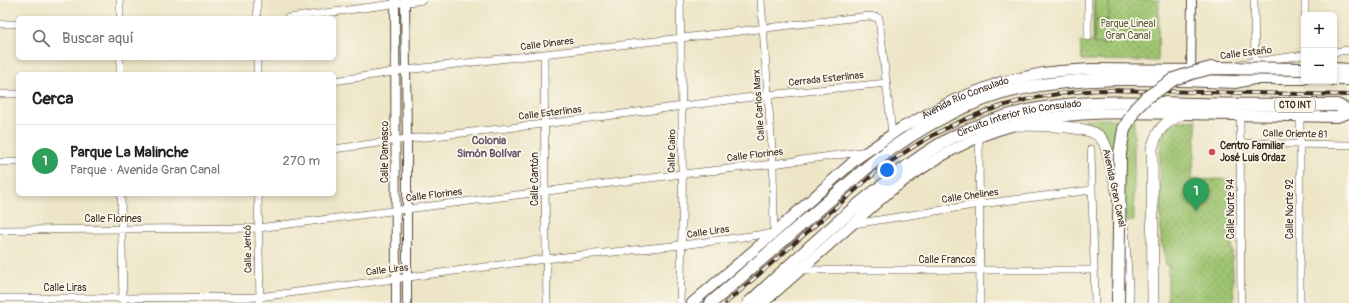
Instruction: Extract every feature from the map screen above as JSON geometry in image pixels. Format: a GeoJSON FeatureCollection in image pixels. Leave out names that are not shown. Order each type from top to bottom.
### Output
{"type":"FeatureCollection","features":[{"type":"Feature","properties":{"kind":"highway"},"geometry":{"type":"LineString","coordinates":[[1118,303],[1120,153],[1124,129],[1135,109],[1154,92],[1174,79],[1210,68],[1301,69]]}},
{"type":"Feature","properties":{"kind":"highway"},"geometry":{"type":"LineString","coordinates":[[1337,69],[1349,70]]}},
{"type":"Feature","properties":{"kind":"highway"},"geometry":{"type":"LineString","coordinates":[[711,303],[871,164],[902,140],[943,117],[983,100],[1024,88],[1123,75],[1159,75],[1236,82],[1254,78],[1301,78]]}},
{"type":"Feature","properties":{"kind":"highway"},"geometry":{"type":"LineString","coordinates":[[1337,79],[1349,79]]}},
{"type":"Feature","properties":{"kind":"highway","name":"Circuito Interior Río Consulado"},"geometry":{"type":"LineString","coordinates":[[749,303],[844,217],[874,191],[908,165],[954,136],[1004,117],[1032,109],[1085,103],[1123,108],[1336,105],[1349,112]]}},
{"type":"Feature","properties":{"kind":"main road","name":"Avenida Río Consulado"},"geometry":{"type":"LineString","coordinates":[[692,303],[774,233],[855,160],[921,116],[954,100],[1001,82],[1035,75],[1060,71],[1092,69],[1123,75]]}},
{"type":"Feature","properties":{"kind":"main road"},"geometry":{"type":"LineString","coordinates":[[1159,75],[1191,70],[1235,71],[1254,78]]}},
{"type":"Feature","properties":{"kind":"main road","name":"CTO INT"},"geometry":{"type":"LineString","coordinates":[[763,303],[890,191],[911,175],[954,148],[979,137],[1036,120],[1123,108]]}},
{"type":"Feature","properties":{"kind":"main road","name":"CTO INT"},"geometry":{"type":"LineString","coordinates":[[1158,108],[1182,114],[1337,117],[1349,112]]}},
{"type":"Feature","properties":{"kind":"main road"},"geometry":{"type":"LineString","coordinates":[[1153,303],[1152,149],[1156,136],[1164,124],[1182,114]]}},
{"type":"Feature","properties":{"kind":"main road","name":"Avenida Gran Canal"},"geometry":{"type":"LineString","coordinates":[[1016,125],[1079,128],[1100,137],[1106,147],[1122,212],[1128,303]]}},
{"type":"Feature","properties":{"kind":"street"},"geometry":{"type":"LineString","coordinates":[[120,0],[120,16]]}},
{"type":"Feature","properties":{"kind":"street"},"geometry":{"type":"LineString","coordinates":[[257,0],[257,16]]}},
{"type":"Feature","properties":{"kind":"street"},"geometry":{"type":"LineString","coordinates":[[301,16],[395,2],[423,0]]}},
{"type":"Feature","properties":{"kind":"street","name":"Calle Cairo"},"geometry":{"type":"LineString","coordinates":[[680,0],[683,107],[680,303]]}},
{"type":"Feature","properties":{"kind":"street","name":"Calle Carlos Marx"},"geometry":{"type":"LineString","coordinates":[[761,0],[773,164],[774,233]]}},
{"type":"Feature","properties":{"kind":"street"},"geometry":{"type":"LineString","coordinates":[[1088,0],[1088,37]]}},
{"type":"Feature","properties":{"kind":"street"},"geometry":{"type":"LineString","coordinates":[[1191,70],[1192,0]]}},
{"type":"Feature","properties":{"kind":"street"},"geometry":{"type":"LineString","coordinates":[[1254,0],[1255,62]]}},
{"type":"Feature","properties":{"kind":"street"},"geometry":{"type":"LineString","coordinates":[[1304,0],[1305,12]]}},
{"type":"Feature","properties":{"kind":"street"},"geometry":{"type":"LineString","coordinates":[[405,1],[407,303]]}},
{"type":"Feature","properties":{"kind":"street","name":"Calle Damasco"},"geometry":{"type":"LineString","coordinates":[[395,2],[396,303]]}},
{"type":"Feature","properties":{"kind":"street","name":"Calle Dinares"},"geometry":{"type":"LineString","coordinates":[[336,81],[406,70],[869,16],[879,18],[887,83]]}},
{"type":"Feature","properties":{"kind":"street"},"geometry":{"type":"LineString","coordinates":[[0,24],[16,24]]}},
{"type":"Feature","properties":{"kind":"street"},"geometry":{"type":"LineString","coordinates":[[1337,52],[1349,50]]}},
{"type":"Feature","properties":{"kind":"street","name":"Calle Cantón"},"geometry":{"type":"LineString","coordinates":[[544,54],[544,191],[547,303]]}},
{"type":"Feature","properties":{"kind":"street","name":"Calle Estaño"},"geometry":{"type":"LineString","coordinates":[[1191,70],[1301,55]]}},
{"type":"Feature","properties":{"kind":"street"},"geometry":{"type":"LineString","coordinates":[[120,60],[120,72]]}},
{"type":"Feature","properties":{"kind":"street"},"geometry":{"type":"LineString","coordinates":[[257,60],[257,72]]}},
{"type":"Feature","properties":{"kind":"street"},"geometry":{"type":"LineString","coordinates":[[887,83],[892,134]]}},
{"type":"Feature","properties":{"kind":"street","name":"Cerrada Esterlinas"},"geometry":{"type":"LineString","coordinates":[[768,95],[887,83]]}},
{"type":"Feature","properties":{"kind":"street"},"geometry":{"type":"LineString","coordinates":[[0,94],[16,94]]}},
{"type":"Feature","properties":{"kind":"street","name":"Calle Esterlinas"},"geometry":{"type":"LineString","coordinates":[[336,149],[683,107],[768,95]]}},
{"type":"Feature","properties":{"kind":"street","name":"Calle Norte 94"},"geometry":{"type":"LineString","coordinates":[[1240,115],[1241,303]]}},
{"type":"Feature","properties":{"kind":"street","name":"Calle Norte 92"},"geometry":{"type":"LineString","coordinates":[[1300,116],[1300,303]]}},
{"type":"Feature","properties":{"kind":"street"},"geometry":{"type":"LineString","coordinates":[[979,137],[980,303]]}},
{"type":"Feature","properties":{"kind":"street","name":"Calle Oriente 81"},"geometry":{"type":"LineString","coordinates":[[1240,143],[1349,145]]}},
{"type":"Feature","properties":{"kind":"street"},"geometry":{"type":"LineString","coordinates":[[1091,149],[1095,303]]}},
{"type":"Feature","properties":{"kind":"street","name":"Calle Florines"},"geometry":{"type":"LineString","coordinates":[[0,230],[258,228],[544,191],[773,164],[868,150]]}},
{"type":"Feature","properties":{"kind":"street"},"geometry":{"type":"LineString","coordinates":[[0,162],[16,162]]}},
{"type":"Feature","properties":{"kind":"street","name":"Calle Chelines"},"geometry":{"type":"LineString","coordinates":[[852,224],[980,204],[1092,190]]}},
{"type":"Feature","properties":{"kind":"street"},"geometry":{"type":"LineString","coordinates":[[122,196],[123,301]]}},
{"type":"Feature","properties":{"kind":"street","name":"Calle Jericó"},"geometry":{"type":"LineString","coordinates":[[258,196],[259,300]]}},
{"type":"Feature","properties":{"kind":"street","name":"Calle Liras"},"geometry":{"type":"LineString","coordinates":[[0,298],[123,301],[259,300],[396,279],[545,259],[682,245],[774,233]]}},
{"type":"Feature","properties":{"kind":"street","name":"Calle Francos"},"geometry":{"type":"LineString","coordinates":[[799,270],[1094,270]]}},
{"type":"Feature","properties":{"kind":"green space","name":"Parque Lineal Gran Canal"},"geometry":{"type":"Polygon","coordinates":[[[1093,0],[1159,0],[1158,61],[1082,60],[1080,42],[1093,42],[1093,0]]]}},
{"type":"Feature","properties":{"kind":"green space"},"geometry":{"type":"Polygon","coordinates":[[[1095,0],[1109,0],[1109,19],[1095,19],[1095,0]]]}},
{"type":"Feature","properties":{"kind":"green space"},"geometry":{"type":"Polygon","coordinates":[[[1095,20],[1109,20],[1108,44],[1094,44],[1095,20]]]}},
{"type":"Feature","properties":{"kind":"green space"},"geometry":{"type":"Polygon","coordinates":[[[1084,119],[1134,119],[1134,221],[1127,222],[1109,144],[1099,130],[1084,119]]]}},
{"type":"Feature","properties":{"kind":"green space"},"geometry":{"type":"Polygon","coordinates":[[[1197,120],[1192,180],[1232,179],[1234,303],[1168,303],[1168,265],[1165,265],[1164,250],[1161,243],[1160,151],[1165,122],[1197,120]]]}},
{"type":"Feature","properties":{"kind":"railway"},"geometry":{"type":"LineString","coordinates":[[726,303],[875,173],[928,138],[955,124],[982,113],[1009,104],[1038,97],[1069,92],[1101,90],[1349,95]]}},
{"type":"Feature","properties":{"kind":"place","name":"Centro Familiar José Luis Ordaz"},"geometry":{"type":"Point","coordinates":[1212,152]}},
{"type":"Feature","properties":{"kind":"place","name":"Parque La Malinche"},"geometry":{"type":"Point","coordinates":[1196,211]}},
{"type":"Feature","properties":{"kind":"district","name":"Colonia Simón Bolívar"},"geometry":{"type":"Point","coordinates":[489,146]}}]}
